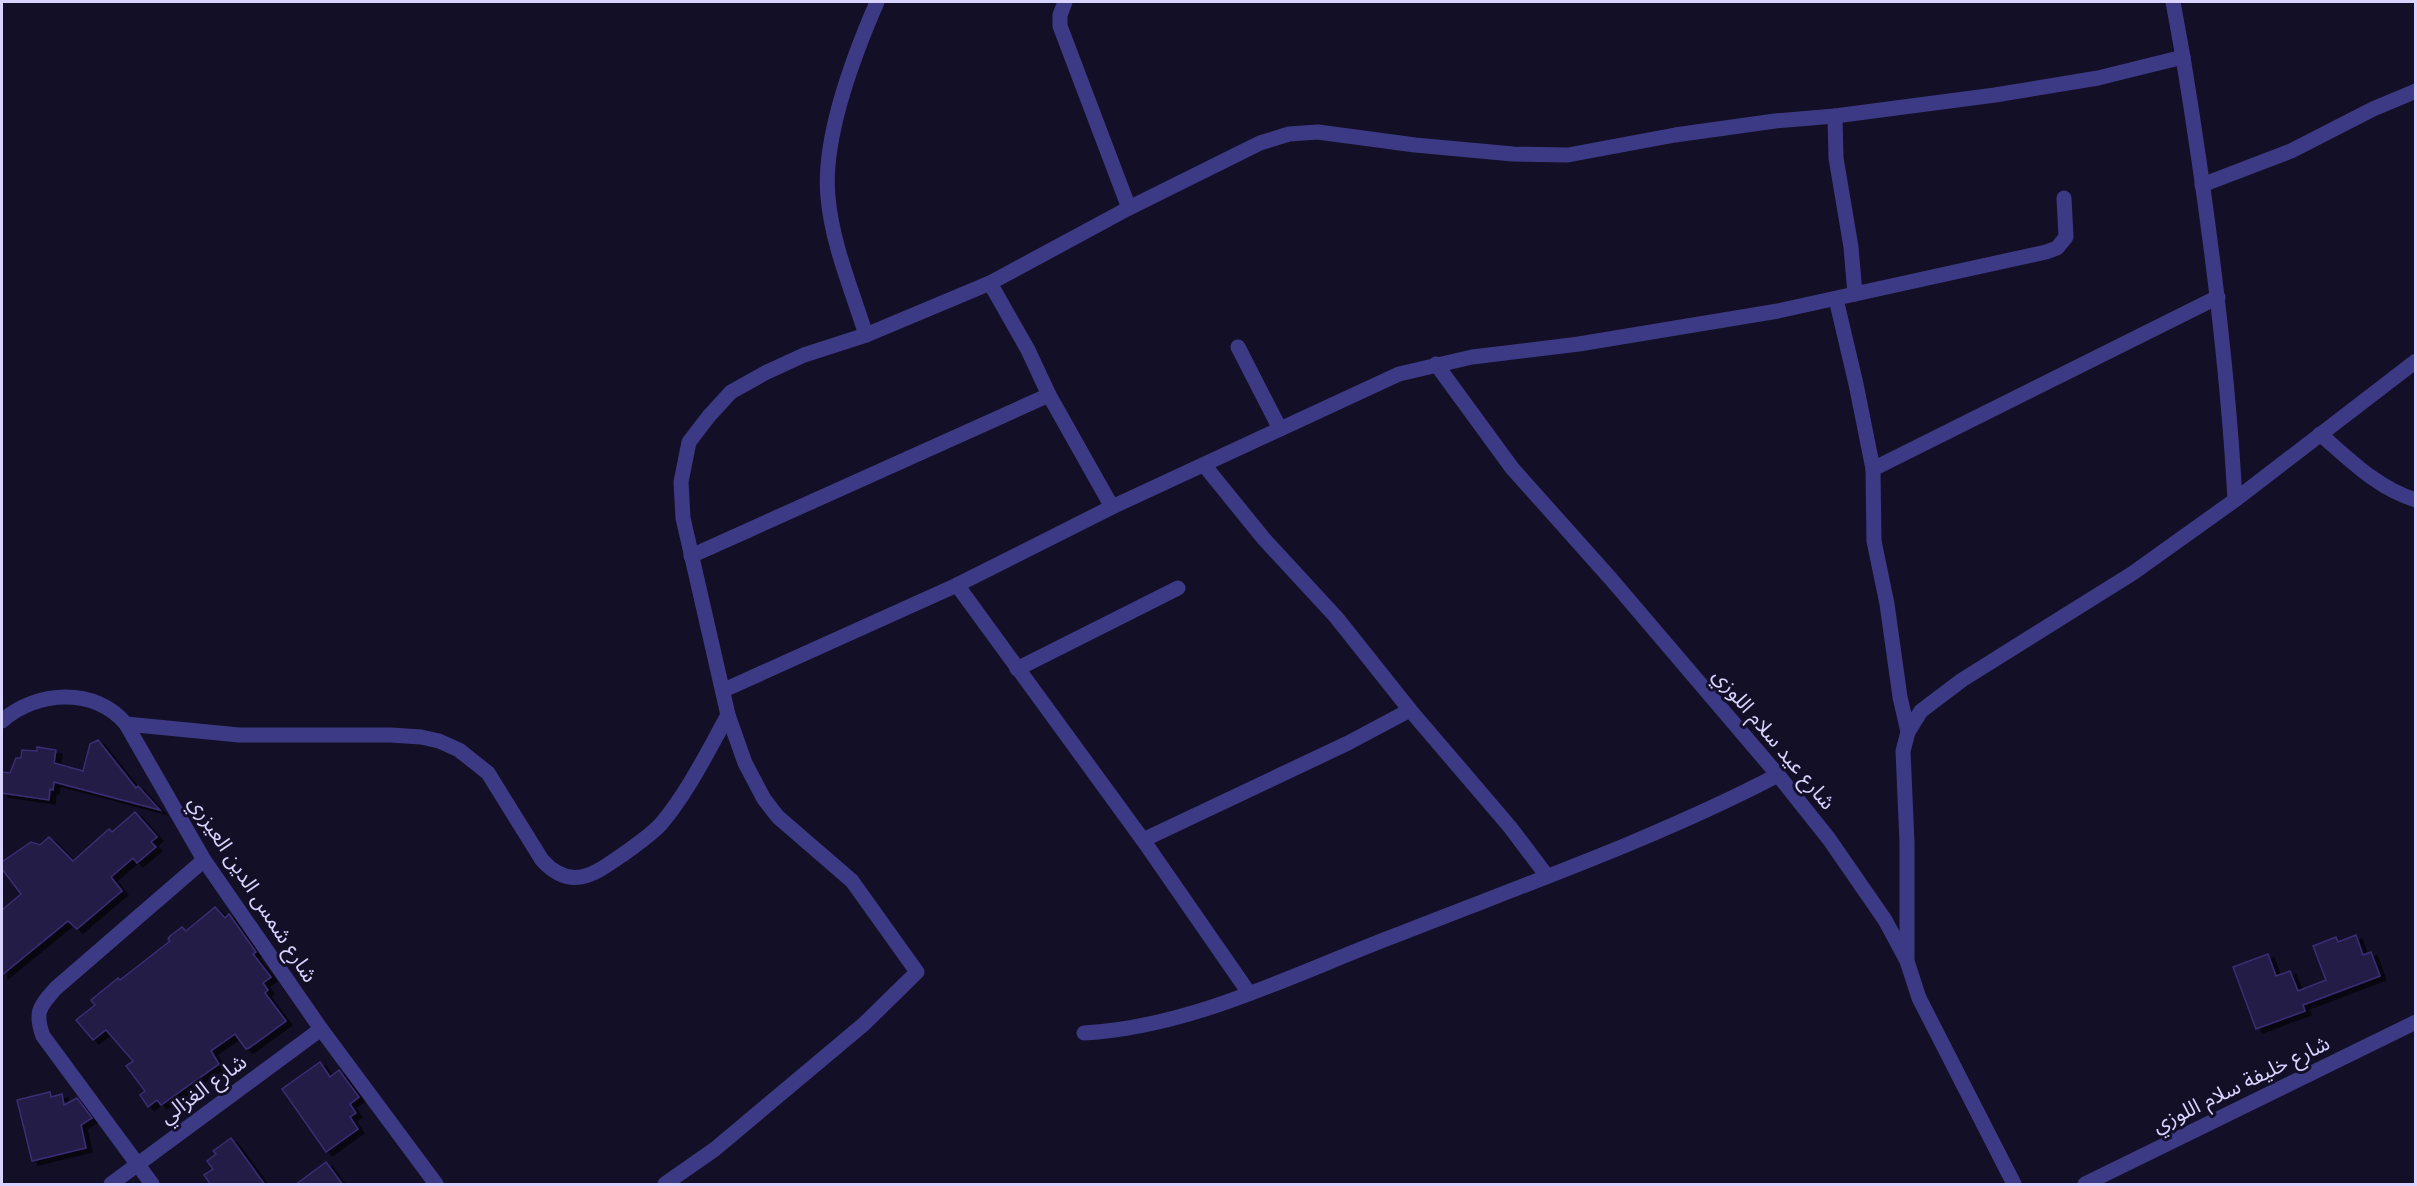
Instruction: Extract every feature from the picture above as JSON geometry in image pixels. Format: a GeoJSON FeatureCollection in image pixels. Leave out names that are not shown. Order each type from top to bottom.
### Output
{"type":"FeatureCollection","features":[{"type":"Feature","properties":{"kind":"street"},"geometry":{"type":"LineString","coordinates":[[866,335],[837,240],[828,196],[830,155],[845,84],[860,40],[877,2]]}},
{"type":"Feature","properties":{"kind":"street"},"geometry":{"type":"LineString","coordinates":[[1065,2],[1060,15],[1060,26],[1129,208]]}},
{"type":"Feature","properties":{"kind":"street"},"geometry":{"type":"LineString","coordinates":[[2173,2],[2192,110],[2218,297],[2231,428],[2235,500]]}},
{"type":"Feature","properties":{"kind":"street"},"geometry":{"type":"LineString","coordinates":[[665,1185],[715,1149],[864,1024],[917,972],[852,882],[778,817],[764,799],[745,763],[728,715],[683,518],[681,482],[689,442],[708,416],[731,392],[804,355],[866,335],[990,283],[1129,208],[1260,143],[1289,134],[1318,132],[1415,145],[1513,154],[1584,154],[1675,135],[1995,95],[2098,78],[2183,57]]}},
{"type":"Feature","properties":{"kind":"street"},"geometry":{"type":"LineString","coordinates":[[2202,185],[2291,151],[2373,109],[2415,91]]}},
{"type":"Feature","properties":{"kind":"street"},"geometry":{"type":"LineString","coordinates":[[1835,116],[1836,159],[1851,247],[1855,294]]}},
{"type":"Feature","properties":{"kind":"street"},"geometry":{"type":"LineString","coordinates":[[724,690],[957,585],[1113,507],[1373,384],[1399,374],[1472,357],[1676,329],[1836,299],[2057,248],[2062,244],[2068,231],[2064,198]]}},
{"type":"Feature","properties":{"kind":"street"},"geometry":{"type":"LineString","coordinates":[[990,283],[1028,350],[1049,395],[1113,507]]}},
{"type":"Feature","properties":{"kind":"street"},"geometry":{"type":"LineString","coordinates":[[1873,468],[2218,297]]}},
{"type":"Feature","properties":{"kind":"street"},"geometry":{"type":"LineString","coordinates":[[1836,299],[1873,468],[1874,541],[1908,732]]}},
{"type":"Feature","properties":{"kind":"street"},"geometry":{"type":"LineString","coordinates":[[1238,347],[1280,429]]}},
{"type":"Feature","properties":{"kind":"street"},"geometry":{"type":"LineString","coordinates":[[1907,961],[1907,852],[1903,751],[1908,732],[1921,711],[1962,680],[2133,573],[2235,500],[2415,361]]}},
{"type":"Feature","properties":{"kind":"street","name":"شارع عيد سلام اللوزي"},"geometry":{"type":"LineString","coordinates":[[1436,364],[1512,468],[1611,579],[1778,775],[1836,848],[1885,920],[1907,961],[1919,998],[2014,1185]]}},
{"type":"Feature","properties":{"kind":"street"},"geometry":{"type":"LineString","coordinates":[[691,556],[1049,395]]}},
{"type":"Feature","properties":{"kind":"street"},"geometry":{"type":"LineString","coordinates":[[2320,434],[2376,482],[2399,495],[2415,500]]}},
{"type":"Feature","properties":{"kind":"street"},"geometry":{"type":"LineString","coordinates":[[1203,465],[1264,539],[1336,617],[1410,710],[1510,827],[1547,876]]}},
{"type":"Feature","properties":{"kind":"street"},"geometry":{"type":"LineString","coordinates":[[957,585],[1143,840],[1249,993]]}},
{"type":"Feature","properties":{"kind":"street"},"geometry":{"type":"LineString","coordinates":[[1017,669],[1178,588]]}},
{"type":"Feature","properties":{"kind":"street","name":"شارع شمس الدين العيزري"},"geometry":{"type":"LineString","coordinates":[[2,721],[34,702],[56,697],[97,701],[117,713],[126,724],[204,860],[321,1029],[436,1185]]}},
{"type":"Feature","properties":{"kind":"street"},"geometry":{"type":"LineString","coordinates":[[1143,840],[1348,743],[1410,710]]}},
{"type":"Feature","properties":{"kind":"street"},"geometry":{"type":"LineString","coordinates":[[126,724],[239,735],[391,735],[421,736],[439,741],[459,750],[488,773],[542,860],[552,871],[563,877],[582,878],[605,867],[661,824],[728,715]]}},
{"type":"Feature","properties":{"kind":"street"},"geometry":{"type":"LineString","coordinates":[[1083,1033],[1140,1026],[1171,1019],[1249,993],[1699,814],[1778,775]]}},
{"type":"Feature","properties":{"kind":"street"},"geometry":{"type":"LineString","coordinates":[[152,1185],[43,1036],[38,1020],[39,1010],[56,988],[204,860]]}},
{"type":"Feature","properties":{"kind":"street","name":"شارع خليفة سلام اللوزي"},"geometry":{"type":"LineString","coordinates":[[2085,1185],[2415,1022]]}},
{"type":"Feature","properties":{"kind":"street","name":"شارع الغزالي"},"geometry":{"type":"LineString","coordinates":[[111,1185],[321,1029]]}},
{"type":"Feature","properties":{"kind":"building"},"geometry":{"type":"Polygon","coordinates":[[[98,740],[136,788],[138,786],[160,810],[54,782],[53,790],[50,789],[49,800],[2,793],[2,772],[10,773],[16,758],[21,758],[22,750],[37,751],[37,747],[56,750],[54,763],[83,771],[90,744],[98,740]]]}},
{"type":"Feature","properties":{"kind":"building"},"geometry":{"type":"Polygon","coordinates":[[[135,812],[157,837],[151,842],[156,847],[137,863],[133,858],[111,877],[122,891],[77,929],[68,921],[2,975],[2,910],[21,894],[2,869],[2,862],[31,842],[40,845],[49,837],[73,861],[109,829],[112,832],[135,812]]]}},
{"type":"Feature","properties":{"kind":"building"},"geometry":{"type":"Polygon","coordinates":[[[215,907],[225,918],[229,914],[256,952],[253,954],[271,977],[263,983],[268,990],[265,993],[286,1021],[246,1049],[235,1034],[211,1051],[219,1064],[161,1105],[157,1100],[148,1107],[140,1095],[145,1091],[126,1066],[133,1061],[106,1030],[93,1040],[76,1020],[95,1005],[91,1000],[118,978],[120,980],[170,941],[168,939],[170,936],[182,927],[186,931],[215,907]]]}},
{"type":"Feature","properties":{"kind":"building"},"geometry":{"type":"Polygon","coordinates":[[[2356,935],[2363,955],[2371,952],[2380,976],[2303,1005],[2305,1011],[2256,1029],[2233,967],[2268,954],[2276,976],[2290,971],[2298,991],[2326,980],[2313,946],[2336,937],[2338,942],[2356,935]]]}},
{"type":"Feature","properties":{"kind":"building"},"geometry":{"type":"Polygon","coordinates":[[[320,1062],[330,1077],[339,1070],[359,1097],[350,1104],[356,1113],[350,1117],[358,1129],[326,1152],[282,1089],[320,1062]]]}},
{"type":"Feature","properties":{"kind":"building"},"geometry":{"type":"Polygon","coordinates":[[[50,1092],[51,1097],[62,1094],[64,1105],[77,1098],[92,1118],[81,1125],[86,1148],[32,1161],[17,1100],[50,1092]]]}},
{"type":"Feature","properties":{"kind":"building"},"geometry":{"type":"Polygon","coordinates":[[[231,1138],[265,1185],[211,1185],[204,1175],[213,1169],[207,1161],[216,1154],[213,1151],[231,1138]]]}},
{"type":"Feature","properties":{"kind":"building"},"geometry":{"type":"Polygon","coordinates":[[[326,1162],[343,1185],[295,1185],[326,1162]]]}}]}
